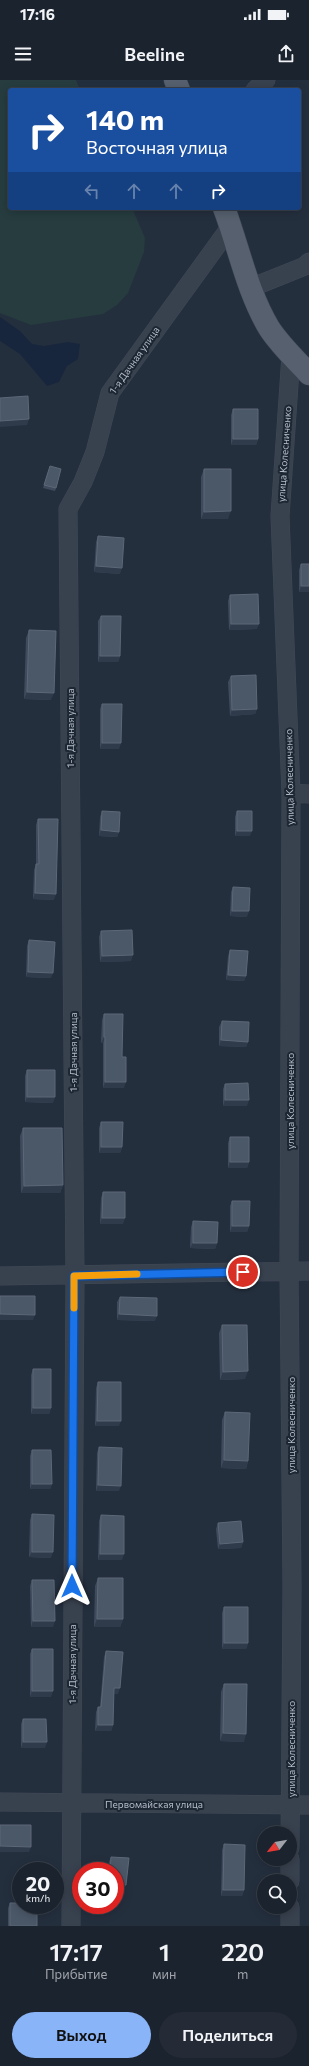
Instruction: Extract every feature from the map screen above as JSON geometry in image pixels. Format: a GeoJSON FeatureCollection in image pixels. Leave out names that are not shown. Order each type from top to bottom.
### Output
{"type":"FeatureCollection","features":[{"type":"Feature","properties":{"kind":"main road"},"geometry":{"type":"LineString","coordinates":[[228,217],[250,288],[269,328],[309,374]]}},
{"type":"Feature","properties":{"kind":"street"},"geometry":{"type":"LineString","coordinates":[[258,88],[266,80]]}},
{"type":"Feature","properties":{"kind":"street","name":"1-я Дачная улица"},"geometry":{"type":"LineString","coordinates":[[71,1926],[74,1276],[68,509],[83,482],[95,452],[110,393],[228,217]]}},
{"type":"Feature","properties":{"kind":"street"},"geometry":{"type":"LineString","coordinates":[[250,288],[305,266],[309,262]]}},
{"type":"Feature","properties":{"kind":"street","name":"улица Колесниченко"},"geometry":{"type":"LineString","coordinates":[[290,1826],[292,1578],[289,1271],[291,793],[280,516],[291,355]]}},
{"type":"Feature","properties":{"kind":"street"},"geometry":{"type":"LineString","coordinates":[[291,793],[309,794]]}},
{"type":"Feature","properties":{"kind":"street"},"geometry":{"type":"LineString","coordinates":[[0,1276],[309,1271]]}},
{"type":"Feature","properties":{"kind":"street","name":"Первомайская улица"},"geometry":{"type":"LineString","coordinates":[[0,1802],[71,1804],[309,1805]]}},
{"type":"Feature","properties":{"kind":"street"},"geometry":{"type":"LineString","coordinates":[[290,1914],[290,1926]]}},
{"type":"Feature","properties":{"kind":"green space"},"geometry":{"type":"Polygon","coordinates":[[[0,80],[76,80],[79,88],[8,88],[8,210],[133,210],[145,238],[144,252],[128,293],[117,305],[103,314],[31,325],[0,313],[0,80]]]}},
{"type":"Feature","properties":{"kind":"water"},"geometry":{"type":"Polygon","coordinates":[[[0,317],[20,331],[32,344],[44,346],[68,342],[80,344],[78,359],[67,366],[59,382],[47,386],[20,354],[0,341],[0,317]]]}},
{"type":"Feature","properties":{"kind":"building"},"geometry":{"type":"Polygon","coordinates":[[[28,396],[29,419],[0,421],[0,398],[28,396]]]}},
{"type":"Feature","properties":{"kind":"building"},"geometry":{"type":"Polygon","coordinates":[[[233,409],[258,409],[258,439],[233,439],[233,409]]]}},
{"type":"Feature","properties":{"kind":"building"},"geometry":{"type":"Polygon","coordinates":[[[50,466],[61,469],[56,488],[44,485],[50,466]]]}},
{"type":"Feature","properties":{"kind":"building"},"geometry":{"type":"Polygon","coordinates":[[[204,469],[231,469],[231,511],[204,512],[204,469]]]}},
{"type":"Feature","properties":{"kind":"building"},"geometry":{"type":"Polygon","coordinates":[[[98,536],[124,538],[122,568],[96,566],[98,536]]]}},
{"type":"Feature","properties":{"kind":"building"},"geometry":{"type":"Polygon","coordinates":[[[301,564],[309,564],[309,586],[301,586],[301,564]]]}},
{"type":"Feature","properties":{"kind":"building"},"geometry":{"type":"Polygon","coordinates":[[[258,594],[259,624],[231,624],[230,595],[258,594]]]}},
{"type":"Feature","properties":{"kind":"building"},"geometry":{"type":"Polygon","coordinates":[[[101,616],[121,616],[120,656],[100,656],[101,616]]]}},
{"type":"Feature","properties":{"kind":"building"},"geometry":{"type":"Polygon","coordinates":[[[29,630],[56,631],[54,693],[27,692],[29,630]]]}},
{"type":"Feature","properties":{"kind":"building"},"geometry":{"type":"Polygon","coordinates":[[[256,675],[257,709],[232,710],[231,676],[256,675]]]}},
{"type":"Feature","properties":{"kind":"building"},"geometry":{"type":"Polygon","coordinates":[[[102,704],[122,704],[121,743],[102,743],[102,704]]]}},
{"type":"Feature","properties":{"kind":"building"},"geometry":{"type":"Polygon","coordinates":[[[102,811],[120,812],[119,832],[101,830],[102,811]]]}},
{"type":"Feature","properties":{"kind":"building"},"geometry":{"type":"Polygon","coordinates":[[[237,811],[252,811],[252,831],[237,831],[237,811]]]}},
{"type":"Feature","properties":{"kind":"building"},"geometry":{"type":"Polygon","coordinates":[[[38,819],[58,819],[56,894],[35,893],[36,864],[39,864],[38,819]]]}},
{"type":"Feature","properties":{"kind":"building"},"geometry":{"type":"Polygon","coordinates":[[[233,887],[250,888],[249,911],[232,911],[233,887]]]}},
{"type":"Feature","properties":{"kind":"building"},"geometry":{"type":"Polygon","coordinates":[[[132,930],[133,955],[102,956],[101,931],[132,930]]]}},
{"type":"Feature","properties":{"kind":"building"},"geometry":{"type":"Polygon","coordinates":[[[29,940],[55,942],[53,973],[28,972],[29,940]]]}},
{"type":"Feature","properties":{"kind":"building"},"geometry":{"type":"Polygon","coordinates":[[[230,950],[248,951],[246,976],[228,975],[230,950]]]}},
{"type":"Feature","properties":{"kind":"building"},"geometry":{"type":"Polygon","coordinates":[[[104,1014],[123,1014],[122,1057],[126,1057],[126,1082],[105,1082],[104,1014]]]}},
{"type":"Feature","properties":{"kind":"building"},"geometry":{"type":"Polygon","coordinates":[[[222,1021],[249,1022],[248,1042],[221,1040],[222,1021]]]}},
{"type":"Feature","properties":{"kind":"building"},"geometry":{"type":"Polygon","coordinates":[[[27,1070],[55,1070],[55,1097],[27,1097],[27,1070]]]}},
{"type":"Feature","properties":{"kind":"building"},"geometry":{"type":"Polygon","coordinates":[[[248,1083],[249,1100],[225,1100],[225,1084],[248,1083]]]}},
{"type":"Feature","properties":{"kind":"building"},"geometry":{"type":"Polygon","coordinates":[[[101,1122],[123,1122],[122,1147],[101,1147],[101,1122]]]}},
{"type":"Feature","properties":{"kind":"building"},"geometry":{"type":"Polygon","coordinates":[[[23,1128],[62,1128],[63,1185],[24,1186],[23,1128]]]}},
{"type":"Feature","properties":{"kind":"building"},"geometry":{"type":"Polygon","coordinates":[[[230,1137],[249,1137],[249,1162],[230,1162],[230,1137]]]}},
{"type":"Feature","properties":{"kind":"building"},"geometry":{"type":"Polygon","coordinates":[[[103,1192],[125,1192],[125,1218],[102,1218],[103,1192]]]}},
{"type":"Feature","properties":{"kind":"building"},"geometry":{"type":"Polygon","coordinates":[[[232,1201],[250,1201],[249,1226],[232,1226],[232,1201]]]}},
{"type":"Feature","properties":{"kind":"building"},"geometry":{"type":"Polygon","coordinates":[[[193,1221],[218,1222],[217,1243],[193,1243],[193,1221]]]}},
{"type":"Feature","properties":{"kind":"building"},"geometry":{"type":"Polygon","coordinates":[[[0,1296],[35,1296],[35,1315],[0,1314],[0,1296]]]}},
{"type":"Feature","properties":{"kind":"building"},"geometry":{"type":"Polygon","coordinates":[[[120,1297],[157,1298],[157,1316],[119,1314],[120,1297]]]}},
{"type":"Feature","properties":{"kind":"building"},"geometry":{"type":"Polygon","coordinates":[[[222,1325],[247,1325],[248,1371],[223,1372],[222,1325]]]}},
{"type":"Feature","properties":{"kind":"building"},"geometry":{"type":"Polygon","coordinates":[[[33,1369],[51,1369],[51,1408],[33,1408],[33,1369]]]}},
{"type":"Feature","properties":{"kind":"building"},"geometry":{"type":"Polygon","coordinates":[[[98,1382],[121,1382],[121,1421],[97,1421],[98,1382]]]}},
{"type":"Feature","properties":{"kind":"building"},"geometry":{"type":"Polygon","coordinates":[[[225,1412],[250,1413],[248,1461],[224,1460],[225,1412]]]}},
{"type":"Feature","properties":{"kind":"building"},"geometry":{"type":"Polygon","coordinates":[[[99,1447],[122,1448],[121,1486],[98,1485],[99,1447]]]}},
{"type":"Feature","properties":{"kind":"building"},"geometry":{"type":"Polygon","coordinates":[[[32,1450],[51,1450],[52,1484],[32,1484],[32,1450]]]}},
{"type":"Feature","properties":{"kind":"building"},"geometry":{"type":"Polygon","coordinates":[[[32,1514],[54,1515],[53,1552],[32,1552],[32,1514]]]}},
{"type":"Feature","properties":{"kind":"building"},"geometry":{"type":"Polygon","coordinates":[[[101,1515],[124,1516],[124,1554],[100,1554],[101,1515]]]}},
{"type":"Feature","properties":{"kind":"building"},"geometry":{"type":"Polygon","coordinates":[[[241,1521],[243,1542],[220,1544],[218,1523],[241,1521]]]}},
{"type":"Feature","properties":{"kind":"building"},"geometry":{"type":"Polygon","coordinates":[[[98,1578],[123,1578],[123,1619],[97,1619],[98,1578]]]}},
{"type":"Feature","properties":{"kind":"building"},"geometry":{"type":"Polygon","coordinates":[[[32,1580],[54,1580],[55,1621],[33,1621],[32,1580]]]}},
{"type":"Feature","properties":{"kind":"building"},"geometry":{"type":"Polygon","coordinates":[[[224,1607],[248,1607],[248,1643],[224,1643],[224,1607]]]}},
{"type":"Feature","properties":{"kind":"building"},"geometry":{"type":"Polygon","coordinates":[[[32,1649],[53,1649],[53,1691],[32,1691],[32,1649]]]}},
{"type":"Feature","properties":{"kind":"building"},"geometry":{"type":"Polygon","coordinates":[[[106,1651],[123,1652],[120,1688],[114,1688],[113,1725],[98,1725],[98,1707],[101,1707],[106,1651]]]}},
{"type":"Feature","properties":{"kind":"building"},"geometry":{"type":"Polygon","coordinates":[[[224,1684],[247,1684],[246,1734],[223,1733],[224,1684]]]}},
{"type":"Feature","properties":{"kind":"building"},"geometry":{"type":"Polygon","coordinates":[[[23,1719],[46,1719],[47,1742],[23,1742],[23,1719]]]}},
{"type":"Feature","properties":{"kind":"building"},"geometry":{"type":"Polygon","coordinates":[[[0,1825],[31,1825],[31,1847],[0,1846],[0,1825]]]}},
{"type":"Feature","properties":{"kind":"building"},"geometry":{"type":"Polygon","coordinates":[[[224,1844],[245,1845],[244,1890],[223,1890],[224,1844]]]}},
{"type":"Feature","properties":{"kind":"building"},"geometry":{"type":"Polygon","coordinates":[[[111,1857],[129,1858],[126,1885],[124,1885],[124,1862],[111,1862],[111,1857]]]}},
{"type":"Feature","properties":{"kind":"building"},"geometry":{"type":"Polygon","coordinates":[[[10,1903],[12,1903],[12,1914],[37,1914],[37,1926],[10,1926],[10,1903]]]}},
{"type":"Feature","properties":{"kind":"slow traffic"},"geometry":{"type":"LineString","coordinates":[[74,1308],[74,1276],[137,1274]]}},
{"type":"Feature","properties":{"kind":"route"},"geometry":{"type":"LineString","coordinates":[[72,1586],[74,1276],[243,1272]]}}]}
